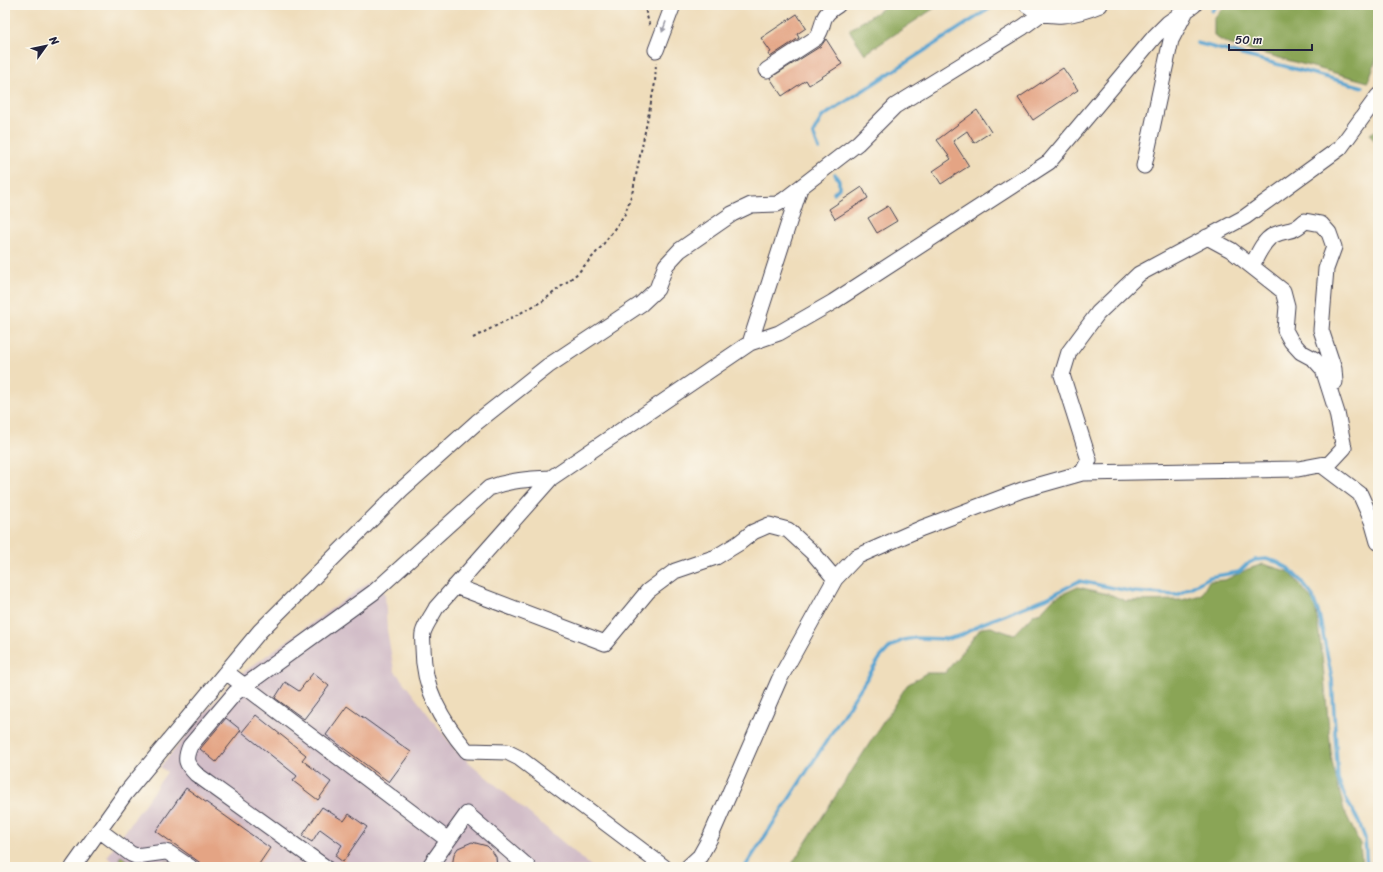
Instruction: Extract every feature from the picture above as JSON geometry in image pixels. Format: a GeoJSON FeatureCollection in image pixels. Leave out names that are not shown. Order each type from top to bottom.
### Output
{"type":"FeatureCollection","features":[{"type":"Feature","properties":{"kind":"lane"},"geometry":{"type":"LineString","coordinates":[[656,50],[673,5]]}},
{"type":"Feature","properties":{"kind":"lane"},"geometry":{"type":"LineString","coordinates":[[767,70],[816,38],[819,34],[823,17],[838,5]]}},
{"type":"Feature","properties":{"kind":"lane"},"geometry":{"type":"LineString","coordinates":[[1027,5],[1036,12],[1044,9],[1060,16],[1081,13],[1100,5]]}},
{"type":"Feature","properties":{"kind":"lane"},"geometry":{"type":"LineString","coordinates":[[1144,166],[1172,40],[1190,8]]}},
{"type":"Feature","properties":{"kind":"lane"},"geometry":{"type":"LineString","coordinates":[[664,867],[519,758],[507,752],[467,751],[454,735],[436,706],[427,681],[423,658],[423,633],[436,608],[552,478],[750,343],[779,333],[833,302],[1049,162],[1155,36],[1168,23],[1190,8]]}},
{"type":"Feature","properties":{"kind":"lane"},"geometry":{"type":"LineString","coordinates":[[73,867],[125,794],[260,631],[401,490],[477,422],[548,366],[641,304],[657,289],[666,265],[680,250],[744,208],[751,205],[777,204],[784,200],[858,143],[895,106],[1023,27],[1044,9]]}},
{"type":"Feature","properties":{"kind":"lane"},"geometry":{"type":"LineString","coordinates":[[1082,474],[1089,460],[1062,375],[1069,352],[1098,314],[1139,274],[1245,217],[1340,148],[1378,96]]}},
{"type":"Feature","properties":{"kind":"lane"},"geometry":{"type":"LineString","coordinates":[[750,343],[800,187]]}},
{"type":"Feature","properties":{"kind":"lane"},"geometry":{"type":"LineString","coordinates":[[1252,266],[1265,243],[1273,235],[1296,230],[1305,221],[1321,224],[1329,233],[1334,247],[1326,269],[1321,330],[1334,369],[1337,413]]}},
{"type":"Feature","properties":{"kind":"lane"},"geometry":{"type":"LineString","coordinates":[[688,867],[700,856],[710,838],[779,680],[834,579],[856,556],[915,531],[1022,490],[1082,474],[1298,469],[1323,466],[1330,463],[1344,448],[1337,413],[1323,369],[1314,360],[1301,352],[1290,341],[1285,330],[1288,306],[1282,291],[1231,250],[1207,237]]}},
{"type":"Feature","properties":{"kind":"lane"},"geometry":{"type":"LineString","coordinates":[[1323,466],[1360,494],[1372,521],[1378,542]]}},
{"type":"Feature","properties":{"kind":"lane"},"geometry":{"type":"LineString","coordinates":[[325,867],[196,774],[188,766],[186,756],[190,746],[235,693],[374,592],[489,488],[520,479],[552,478]]}},
{"type":"Feature","properties":{"kind":"lane"},"geometry":{"type":"LineString","coordinates":[[456,586],[605,643],[648,591],[675,571],[716,557],[739,543],[753,532],[769,525],[788,530],[814,554],[834,579]]}},
{"type":"Feature","properties":{"kind":"lane"},"geometry":{"type":"LineString","coordinates":[[226,672],[448,840]]}},
{"type":"Feature","properties":{"kind":"lane"},"geometry":{"type":"LineString","coordinates":[[429,867],[467,814],[528,867]]}},
{"type":"Feature","properties":{"kind":"lane"},"geometry":{"type":"LineString","coordinates":[[99,830],[131,854],[136,856],[165,852],[169,853],[190,867]]}},
{"type":"Feature","properties":{"kind":"path"},"geometry":{"type":"LineString","coordinates":[[644,5],[651,27]]}},
{"type":"Feature","properties":{"kind":"path"},"geometry":{"type":"LineString","coordinates":[[473,338],[543,301],[578,273],[602,246],[625,214],[633,190],[655,83],[656,50]]}},
{"type":"Feature","properties":{"kind":"shaded area"},"geometry":{"type":"Polygon","coordinates":[[[373,579],[385,594],[387,630],[394,670],[457,752],[592,867],[121,867],[107,857],[167,772],[160,767],[234,679],[373,579]]]}},
{"type":"Feature","properties":{"kind":"green space"},"geometry":{"type":"Polygon","coordinates":[[[888,5],[939,5],[865,54],[849,30],[888,5]]]}},
{"type":"Feature","properties":{"kind":"green space"},"geometry":{"type":"Polygon","coordinates":[[[1226,5],[1378,5],[1378,55],[1368,82],[1228,44],[1214,36],[1214,18],[1226,5]]]}},
{"type":"Feature","properties":{"kind":"green space"},"geometry":{"type":"Polygon","coordinates":[[[1378,129],[1378,146],[1370,134],[1378,129]]]}},
{"type":"Feature","properties":{"kind":"green space"},"geometry":{"type":"Polygon","coordinates":[[[1263,564],[1290,572],[1315,604],[1322,655],[1332,762],[1344,810],[1360,844],[1362,867],[790,867],[907,685],[926,673],[945,673],[981,628],[991,627],[1014,635],[1034,614],[1041,612],[1054,598],[1078,587],[1112,595],[1125,601],[1182,600],[1201,595],[1209,581],[1225,580],[1248,569],[1263,564]]]}},
{"type":"Feature","properties":{"kind":"green space"},"geometry":{"type":"Polygon","coordinates":[[[121,856],[132,865],[136,866],[167,861],[182,867],[131,867],[119,859],[121,856]]]}},
{"type":"Feature","properties":{"kind":"building"},"geometry":{"type":"Polygon","coordinates":[[[797,14],[806,28],[797,34],[799,38],[770,57],[768,54],[771,52],[761,38],[797,14]]]}},
{"type":"Feature","properties":{"kind":"building"},"geometry":{"type":"Polygon","coordinates":[[[826,39],[842,64],[809,85],[806,80],[782,96],[770,78],[821,46],[826,39]]]}},
{"type":"Feature","properties":{"kind":"building"},"geometry":{"type":"Polygon","coordinates":[[[1063,68],[1078,90],[1033,120],[1018,98],[1063,68]]]}},
{"type":"Feature","properties":{"kind":"building"},"geometry":{"type":"Polygon","coordinates":[[[977,110],[991,132],[974,143],[967,131],[953,141],[969,166],[941,184],[933,171],[951,159],[937,140],[977,110]]]}},
{"type":"Feature","properties":{"kind":"building"},"geometry":{"type":"Polygon","coordinates":[[[862,187],[868,198],[835,219],[829,209],[862,187]]]}},
{"type":"Feature","properties":{"kind":"building"},"geometry":{"type":"Polygon","coordinates":[[[888,206],[897,221],[877,233],[868,218],[888,206]]]}},
{"type":"Feature","properties":{"kind":"building"},"geometry":{"type":"Polygon","coordinates":[[[313,673],[329,686],[304,719],[275,698],[285,682],[299,691],[313,673]]]}},
{"type":"Feature","properties":{"kind":"building"},"geometry":{"type":"Polygon","coordinates":[[[347,706],[411,752],[389,782],[326,735],[347,706]]]}},
{"type":"Feature","properties":{"kind":"building"},"geometry":{"type":"Polygon","coordinates":[[[256,715],[306,755],[302,760],[331,782],[318,800],[293,781],[297,776],[242,732],[256,715]]]}},
{"type":"Feature","properties":{"kind":"building"},"geometry":{"type":"Polygon","coordinates":[[[226,718],[241,730],[216,762],[200,749],[226,718]]]}},
{"type":"Feature","properties":{"kind":"building"},"geometry":{"type":"Polygon","coordinates":[[[186,788],[270,848],[257,867],[206,867],[156,831],[186,788]]]}},
{"type":"Feature","properties":{"kind":"building"},"geometry":{"type":"Polygon","coordinates":[[[322,807],[344,821],[349,814],[367,827],[343,862],[335,856],[342,845],[320,829],[312,842],[302,836],[322,807]]]}},
{"type":"Feature","properties":{"kind":"building"},"geometry":{"type":"Polygon","coordinates":[[[472,842],[487,846],[492,851],[496,857],[497,867],[452,867],[454,854],[458,848],[472,842]]]}},
{"type":"Feature","properties":{"kind":"waterway"},"geometry":{"type":"LineString","coordinates":[[819,149],[813,133],[822,117],[995,5]]}},
{"type":"Feature","properties":{"kind":"waterway"},"geometry":{"type":"LineString","coordinates":[[1212,11],[1217,5]]}},
{"type":"Feature","properties":{"kind":"waterway"},"geometry":{"type":"LineString","coordinates":[[1197,43],[1363,87]]}},
{"type":"Feature","properties":{"kind":"waterway"},"geometry":{"type":"LineString","coordinates":[[834,193],[839,188],[839,181],[835,174]]}},
{"type":"Feature","properties":{"kind":"waterway"},"geometry":{"type":"LineString","coordinates":[[745,867],[880,658],[890,647],[903,640],[915,638],[947,639],[962,635],[981,624],[1047,598],[1079,581],[1134,592],[1177,595],[1210,577],[1239,572],[1247,564],[1255,560],[1266,559],[1277,562],[1288,568],[1301,581],[1312,595],[1319,614],[1332,679],[1338,780],[1347,801],[1358,820],[1365,838],[1367,867]]}}]}
